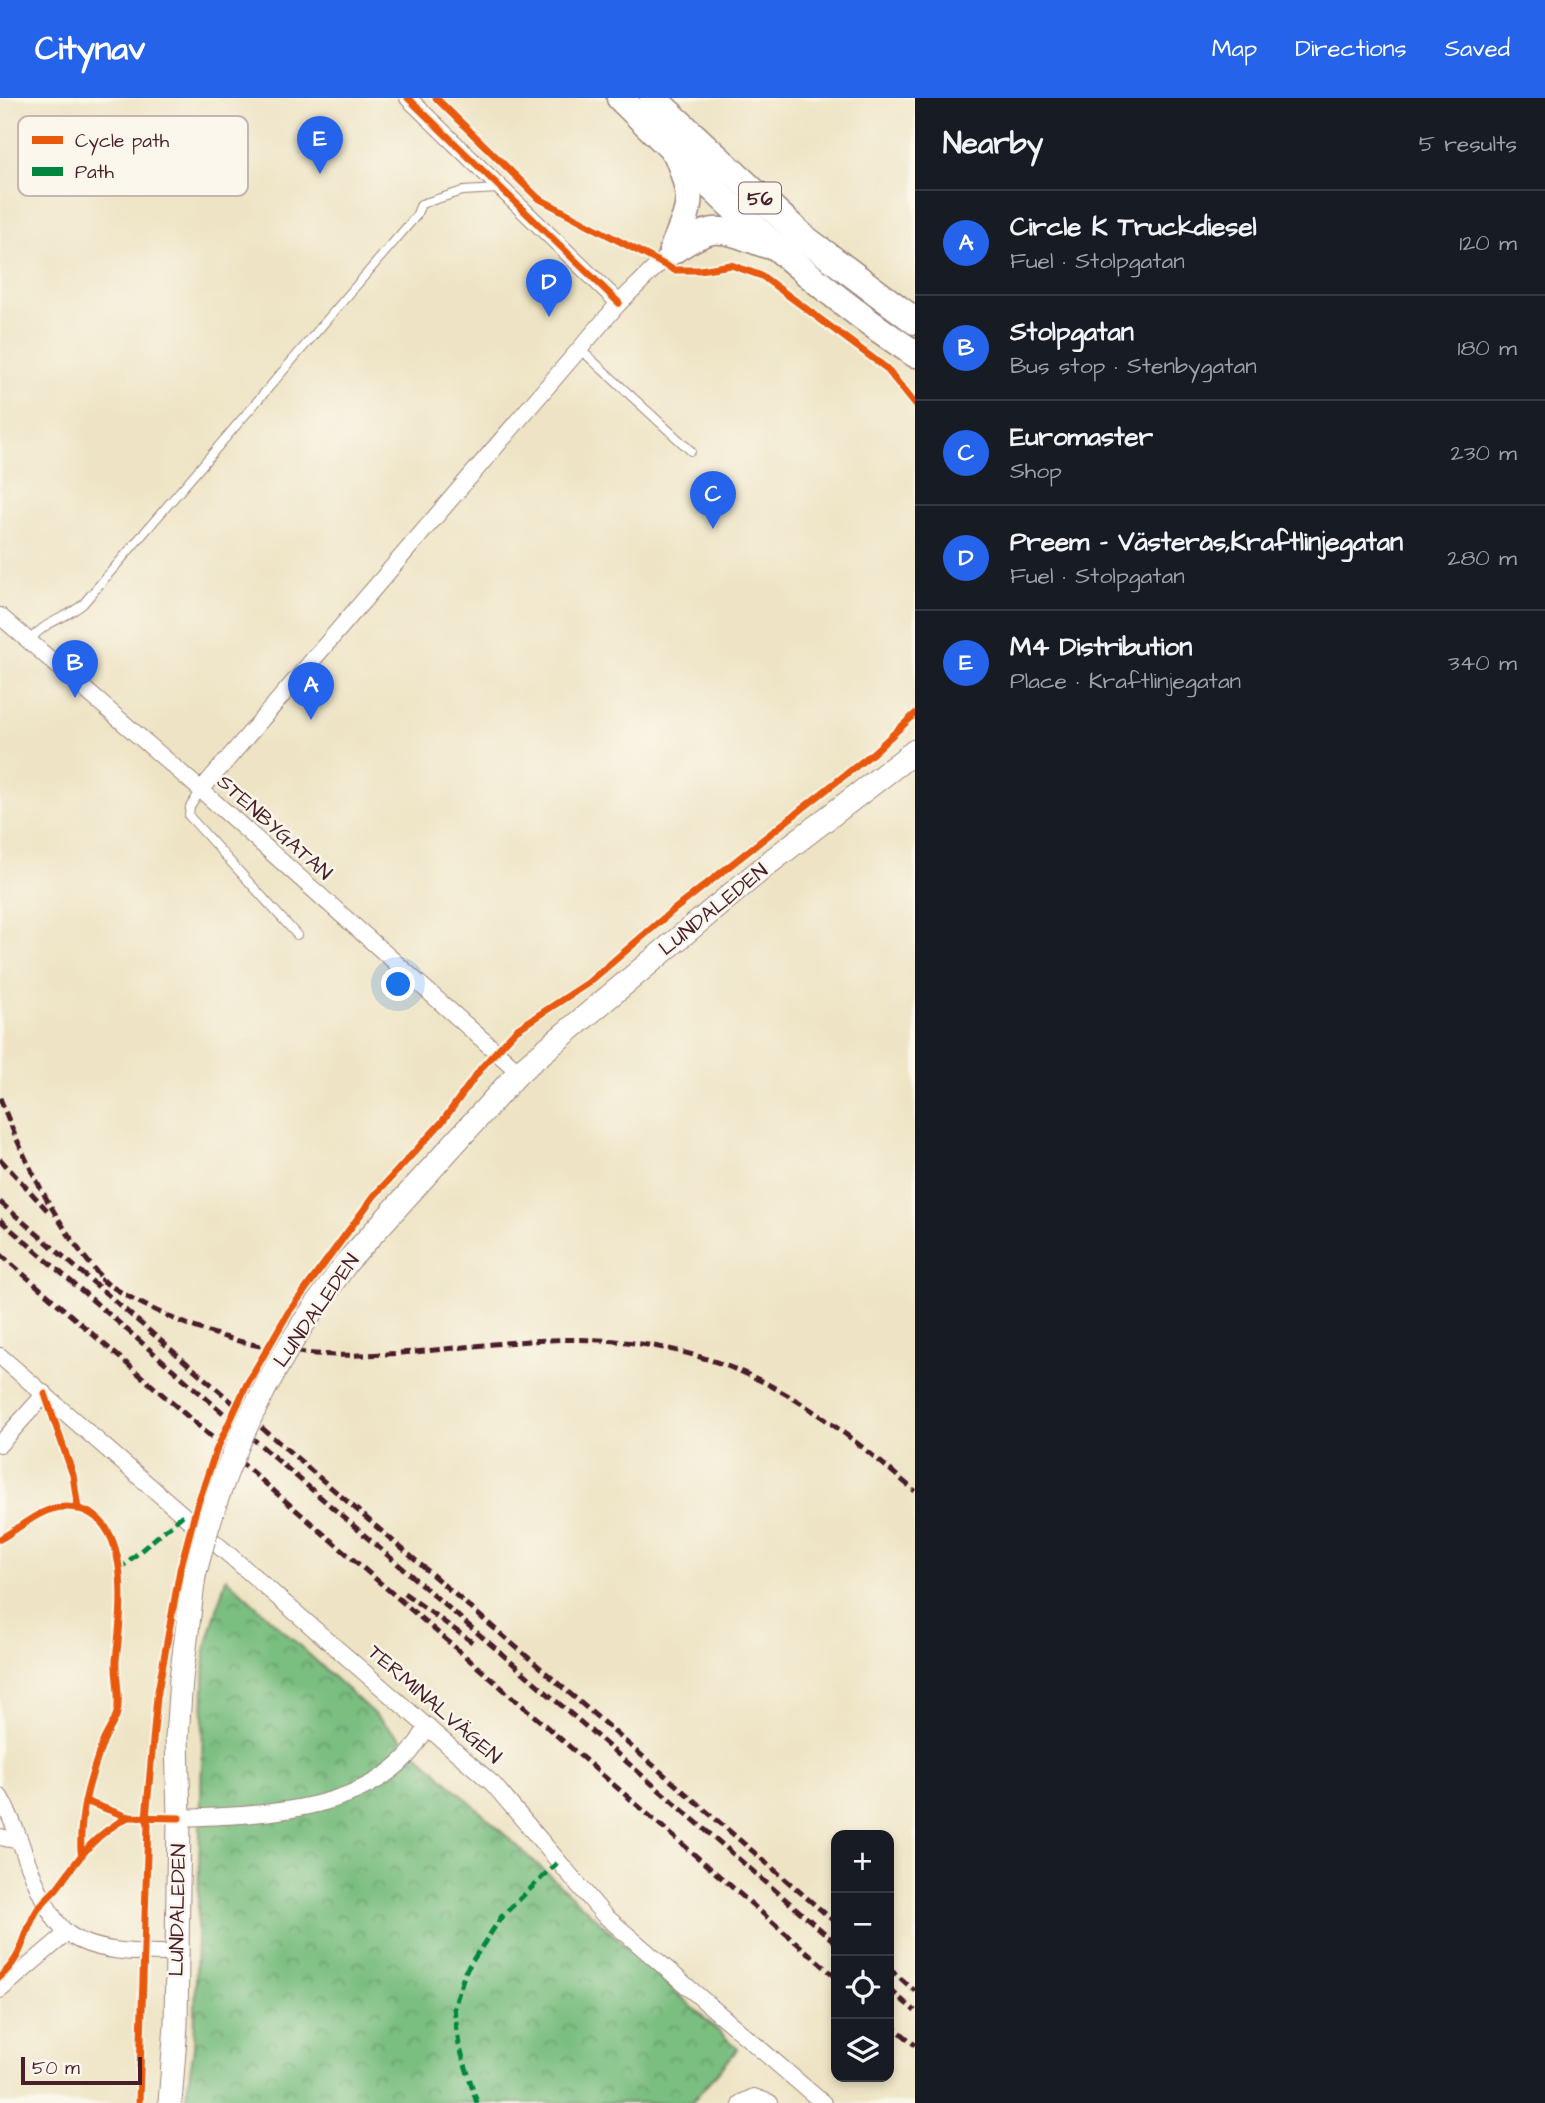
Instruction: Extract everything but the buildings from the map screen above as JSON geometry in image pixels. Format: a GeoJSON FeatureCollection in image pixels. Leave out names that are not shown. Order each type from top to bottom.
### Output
{"type":"FeatureCollection","features":[{"type":"Feature","properties":{"kind":"highway","name":"56"},"geometry":{"type":"LineString","coordinates":[[620,98],[774,247],[827,291],[915,354]]}},
{"type":"Feature","properties":{"kind":"highway","name":"56"},"geometry":{"type":"LineString","coordinates":[[653,98],[803,237],[915,321]]}},
{"type":"Feature","properties":{"kind":"highway"},"geometry":{"type":"LineString","coordinates":[[672,251],[689,205],[690,191],[676,153]]}},
{"type":"Feature","properties":{"kind":"highway"},"geometry":{"type":"LineString","coordinates":[[672,251],[709,229],[724,230],[774,247]]}},
{"type":"Feature","properties":{"kind":"main road","name":"LUNDALEDEN"},"geometry":{"type":"LineString","coordinates":[[170,2103],[176,2025],[179,1818],[177,1737],[181,1679],[194,1576],[220,1481],[247,1421],[303,1324],[347,1262],[519,1072],[770,862],[915,753]]}},
{"type":"Feature","properties":{"kind":"street"},"geometry":{"type":"LineString","coordinates":[[408,98],[620,303]]}},
{"type":"Feature","properties":{"kind":"street"},"geometry":{"type":"LineString","coordinates":[[201,790],[620,303],[672,251]]}},
{"type":"Feature","properties":{"kind":"street","name":"STENBYGATAN"},"geometry":{"type":"LineString","coordinates":[[0,616],[519,1072]]}},
{"type":"Feature","properties":{"kind":"street","name":"TERMINALVÄGEN"},"geometry":{"type":"LineString","coordinates":[[0,1356],[493,1784],[603,1914],[823,2103]]}},
{"type":"Feature","properties":{"kind":"street"},"geometry":{"type":"LineString","coordinates":[[0,1444],[45,1394]]}},
{"type":"Feature","properties":{"kind":"street"},"geometry":{"type":"LineString","coordinates":[[179,1818],[260,1815],[309,1807],[346,1794],[382,1775],[407,1757],[428,1726]]}},
{"type":"Feature","properties":{"kind":"street"},"geometry":{"type":"LineString","coordinates":[[0,1797],[13,1819],[19,1841],[46,1900],[67,1933],[104,1948],[129,1954],[175,1953]]}},
{"type":"Feature","properties":{"kind":"street"},"geometry":{"type":"LineString","coordinates":[[0,1837],[19,1841]]}},
{"type":"Feature","properties":{"kind":"street"},"geometry":{"type":"LineString","coordinates":[[0,1990],[67,1933]]}},
{"type":"Feature","properties":{"kind":"street"},"geometry":{"type":"LineString","coordinates":[[741,2103],[754,2097],[770,2103]]}},
{"type":"Feature","properties":{"kind":"lane"},"geometry":{"type":"LineString","coordinates":[[29,641],[41,626],[72,613],[83,604],[416,216],[421,205],[463,191],[502,189]]}},
{"type":"Feature","properties":{"kind":"lane"},"geometry":{"type":"LineString","coordinates":[[580,349],[691,451]]}},
{"type":"Feature","properties":{"kind":"lane"},"geometry":{"type":"LineString","coordinates":[[201,790],[190,807],[189,816],[297,936]]}},
{"type":"Feature","properties":{"kind":"path"},"geometry":{"type":"LineString","coordinates":[[909,392],[915,404]]}},
{"type":"Feature","properties":{"kind":"green space"},"geometry":{"type":"Polygon","coordinates":[[[226,1578],[738,2049],[691,2103],[185,2103],[194,2048],[205,1651],[226,1578]]]}},
{"type":"Feature","properties":{"kind":"railway"},"geometry":{"type":"LineString","coordinates":[[0,1098],[45,1197],[74,1243],[108,1285]]}},
{"type":"Feature","properties":{"kind":"railway"},"geometry":{"type":"LineString","coordinates":[[0,1159],[47,1210]]}},
{"type":"Feature","properties":{"kind":"railway"},"geometry":{"type":"LineString","coordinates":[[0,1202],[831,1919]]}},
{"type":"Feature","properties":{"kind":"railway"},"geometry":{"type":"LineString","coordinates":[[0,1220],[831,1939]]}},
{"type":"Feature","properties":{"kind":"railway"},"geometry":{"type":"LineString","coordinates":[[0,1254],[831,1973]]}},
{"type":"Feature","properties":{"kind":"railway"},"geometry":{"type":"LineString","coordinates":[[100,1279],[129,1297],[191,1326],[224,1337],[292,1351],[360,1355],[564,1340],[634,1343],[677,1351],[716,1362],[786,1394],[851,1438],[915,1491]]}},
{"type":"Feature","properties":{"kind":"railway"},"geometry":{"type":"LineString","coordinates":[[404,1593],[472,1642]]}},
{"type":"Feature","properties":{"kind":"railway"},"geometry":{"type":"LineString","coordinates":[[894,1972],[915,1991]]}},
{"type":"Feature","properties":{"kind":"railway"},"geometry":{"type":"LineString","coordinates":[[894,1993],[915,2011]]}},
{"type":"Feature","properties":{"kind":"railway"},"geometry":{"type":"LineString","coordinates":[[894,2027],[915,2045]]}},
{"type":"Feature","properties":{"kind":"marked path"},"geometry":{"type":"LineString","coordinates":[[118,1570],[184,1514]]}},
{"type":"Feature","properties":{"kind":"marked path"},"geometry":{"type":"LineString","coordinates":[[477,2103],[459,2045],[454,2008],[465,1972],[502,1916],[557,1863]]}},
{"type":"Feature","properties":{"kind":"cycle path"},"geometry":{"type":"LineString","coordinates":[[408,98],[619,303]]}},
{"type":"Feature","properties":{"kind":"cycle path"},"geometry":{"type":"LineString","coordinates":[[436,98],[538,198],[674,270],[700,270],[731,265],[762,276],[886,368],[915,404]]}},
{"type":"Feature","properties":{"kind":"cycle path"},"geometry":{"type":"LineString","coordinates":[[139,2103],[148,1824],[146,1818],[157,1697],[180,1570],[196,1509],[216,1451],[247,1384],[288,1313],[374,1196],[442,1122],[482,1067],[516,1030],[588,983],[671,912],[873,753],[915,714]]}},
{"type":"Feature","properties":{"kind":"cycle path"},"geometry":{"type":"LineString","coordinates":[[45,1394],[73,1475],[78,1509]]}},
{"type":"Feature","properties":{"kind":"cycle path"},"geometry":{"type":"LineString","coordinates":[[0,1539],[40,1514],[67,1507],[89,1513],[104,1526],[114,1545],[121,1593],[116,1660],[118,1707],[90,1782],[82,1823],[81,1851]]}},
{"type":"Feature","properties":{"kind":"cycle path"},"geometry":{"type":"LineString","coordinates":[[85,1801],[128,1817],[179,1818]]}},
{"type":"Feature","properties":{"kind":"cycle path"},"geometry":{"type":"LineString","coordinates":[[0,1977],[14,1961],[40,1906],[95,1840],[128,1817]]}},
{"type":"Feature","properties":{"kind":"place","name":"M4 Distribution"},"geometry":{"type":"Point","coordinates":[320,174]}},
{"type":"Feature","properties":{"kind":"place","name":"Preem - Västerås,Kraftlinjegatan"},"geometry":{"type":"Point","coordinates":[549,317]}},
{"type":"Feature","properties":{"kind":"place","name":"Euromaster"},"geometry":{"type":"Point","coordinates":[713,529]}},
{"type":"Feature","properties":{"kind":"place","name":"Stolpgatan"},"geometry":{"type":"Point","coordinates":[75,698]}},
{"type":"Feature","properties":{"kind":"place","name":"Circle K Truckdiesel"},"geometry":{"type":"Point","coordinates":[311,720]}}]}
